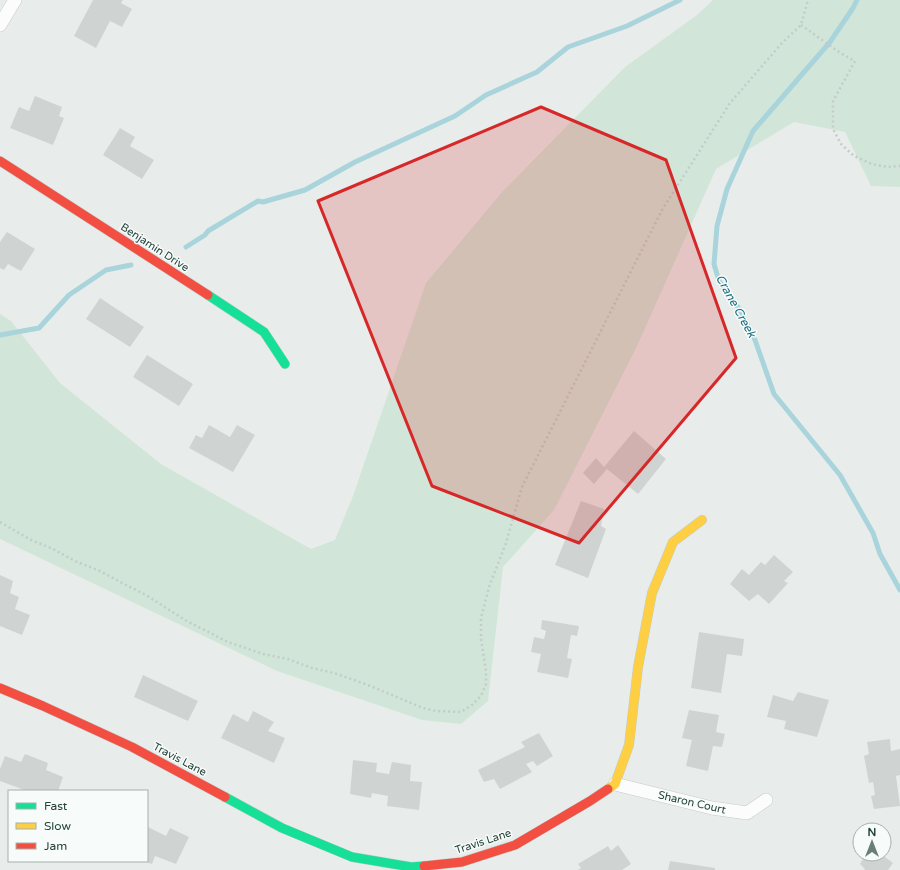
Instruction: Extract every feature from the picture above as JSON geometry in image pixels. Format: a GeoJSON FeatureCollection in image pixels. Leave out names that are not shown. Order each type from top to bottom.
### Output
{"type":"FeatureCollection","features":[{"type":"Feature","properties":{"kind":"street"},"geometry":{"type":"LineString","coordinates":[[0,25],[15,0]]}},
{"type":"Feature","properties":{"kind":"street","name":"Benjamin Drive"},"geometry":{"type":"LineString","coordinates":[[0,162],[264,332],[285,364]]}},
{"type":"Feature","properties":{"kind":"street"},"geometry":{"type":"LineString","coordinates":[[615,784],[629,745],[638,668],[652,593],[673,542],[702,520]]}},
{"type":"Feature","properties":{"kind":"street","name":"Travis Lane"},"geometry":{"type":"LineString","coordinates":[[0,688],[132,747],[282,828],[352,857],[411,867],[462,862],[515,845],[590,801],[615,784]]}},
{"type":"Feature","properties":{"kind":"street","name":"Sharon Court"},"geometry":{"type":"LineString","coordinates":[[615,784],[712,808],[747,813],[766,800]]}},
{"type":"Feature","properties":{"kind":"path"},"geometry":{"type":"LineString","coordinates":[[0,522],[31,540],[54,549],[75,561],[100,570],[146,595],[185,620],[228,642],[263,654],[288,659],[312,668],[334,673],[374,687],[422,708],[461,712],[472,705],[481,696],[486,684],[486,671],[481,639],[481,618],[489,587],[506,543],[522,487],[662,210],[730,103],[782,43],[800,26],[808,0]]}},
{"type":"Feature","properties":{"kind":"path"},"geometry":{"type":"LineString","coordinates":[[800,26],[815,34],[843,55],[855,61],[833,101],[833,129],[841,144],[854,156],[872,164],[888,167],[900,166]]}},
{"type":"Feature","properties":{"kind":"highlighted area"},"geometry":{"type":"Polygon","coordinates":[[[541,107],[666,160],[736,358],[579,543],[432,486],[318,201],[541,107]]]}},
{"type":"Feature","properties":{"kind":"green space"},"geometry":{"type":"Polygon","coordinates":[[[713,0],[900,0],[900,187],[871,186],[845,132],[794,122],[716,169],[638,344],[554,510],[503,567],[488,701],[461,724],[422,720],[277,671],[0,539],[0,314],[11,321],[60,383],[161,464],[311,549],[335,540],[353,496],[426,283],[503,191],[625,67],[697,15],[713,0]]]}},
{"type":"Feature","properties":{"kind":"building"},"geometry":{"type":"Polygon","coordinates":[[[93,0],[123,0],[121,3],[132,9],[122,27],[110,21],[96,48],[74,36],[93,0]]]}},
{"type":"Feature","properties":{"kind":"building"},"geometry":{"type":"Polygon","coordinates":[[[35,96],[62,107],[59,116],[64,118],[53,145],[10,128],[19,107],[29,111],[35,96]]]}},
{"type":"Feature","properties":{"kind":"building"},"geometry":{"type":"Polygon","coordinates":[[[120,128],[135,137],[130,146],[154,160],[142,179],[103,155],[120,128]]]}},
{"type":"Feature","properties":{"kind":"building"},"geometry":{"type":"Polygon","coordinates":[[[7,232],[35,249],[21,271],[8,264],[4,270],[0,268],[0,242],[7,232]]]}},
{"type":"Feature","properties":{"kind":"building"},"geometry":{"type":"Polygon","coordinates":[[[100,298],[144,327],[130,347],[86,319],[100,298]]]}},
{"type":"Feature","properties":{"kind":"building"},"geometry":{"type":"Polygon","coordinates":[[[147,355],[193,384],[179,406],[133,377],[147,355]]]}},
{"type":"Feature","properties":{"kind":"building"},"geometry":{"type":"Polygon","coordinates":[[[209,425],[230,437],[237,425],[255,435],[233,472],[189,448],[196,435],[202,438],[209,425]]]}},
{"type":"Feature","properties":{"kind":"building"},"geometry":{"type":"Polygon","coordinates":[[[634,431],[666,459],[638,494],[607,469],[594,484],[583,473],[596,458],[604,467],[634,431]]]}},
{"type":"Feature","properties":{"kind":"building"},"geometry":{"type":"Polygon","coordinates":[[[581,501],[604,509],[601,526],[606,529],[588,578],[555,565],[581,501]]]}},
{"type":"Feature","properties":{"kind":"building"},"geometry":{"type":"Polygon","coordinates":[[[774,555],[793,572],[784,581],[788,583],[769,604],[758,594],[749,601],[730,584],[742,569],[749,575],[761,562],[765,565],[774,555]]]}},
{"type":"Feature","properties":{"kind":"building"},"geometry":{"type":"Polygon","coordinates":[[[0,575],[13,581],[10,593],[19,597],[15,609],[30,615],[22,635],[0,626],[0,575]]]}},
{"type":"Feature","properties":{"kind":"building"},"geometry":{"type":"Polygon","coordinates":[[[542,620],[579,626],[577,636],[571,635],[567,658],[572,659],[568,678],[537,672],[541,654],[531,652],[534,637],[544,639],[546,631],[541,629],[542,620]]]}},
{"type":"Feature","properties":{"kind":"building"},"geometry":{"type":"Polygon","coordinates":[[[699,632],[744,639],[742,656],[727,654],[721,693],[691,688],[699,632]]]}},
{"type":"Feature","properties":{"kind":"building"},"geometry":{"type":"Polygon","coordinates":[[[143,675],[198,701],[188,721],[134,697],[143,675]]]}},
{"type":"Feature","properties":{"kind":"building"},"geometry":{"type":"Polygon","coordinates":[[[798,692],[829,700],[817,737],[784,729],[786,721],[767,717],[773,695],[793,701],[798,692]]]}},
{"type":"Feature","properties":{"kind":"building"},"geometry":{"type":"Polygon","coordinates":[[[689,710],[719,715],[716,732],[725,734],[722,747],[713,746],[708,771],[686,766],[692,740],[682,738],[689,710]]]}},
{"type":"Feature","properties":{"kind":"building"},"geometry":{"type":"Polygon","coordinates":[[[253,711],[274,722],[268,731],[285,738],[274,763],[221,738],[233,714],[248,722],[253,711]]]}},
{"type":"Feature","properties":{"kind":"building"},"geometry":{"type":"Polygon","coordinates":[[[539,733],[553,756],[537,766],[533,761],[526,764],[532,772],[500,789],[494,779],[484,782],[478,770],[525,747],[521,742],[539,733]]]}},
{"type":"Feature","properties":{"kind":"building"},"geometry":{"type":"Polygon","coordinates":[[[890,739],[891,751],[900,749],[900,775],[896,776],[900,806],[874,809],[871,796],[875,795],[873,782],[869,783],[864,756],[869,754],[867,742],[890,739]]]}},
{"type":"Feature","properties":{"kind":"building"},"geometry":{"type":"Polygon","coordinates":[[[25,754],[48,763],[46,770],[63,777],[58,790],[24,790],[0,781],[0,769],[5,756],[21,762],[25,754]]]}},
{"type":"Feature","properties":{"kind":"building"},"geometry":{"type":"Polygon","coordinates":[[[353,760],[377,763],[376,772],[389,774],[392,762],[411,765],[410,781],[422,782],[419,810],[387,806],[388,796],[372,793],[371,798],[350,794],[353,760]]]}},
{"type":"Feature","properties":{"kind":"building"},"geometry":{"type":"Polygon","coordinates":[[[148,827],[166,836],[170,828],[189,837],[176,864],[155,856],[152,864],[147,862],[148,862],[148,827]]]}},
{"type":"Feature","properties":{"kind":"building"},"geometry":{"type":"Polygon","coordinates":[[[618,845],[631,864],[622,870],[578,870],[581,868],[578,864],[608,846],[611,851],[618,845]]]}},
{"type":"Feature","properties":{"kind":"building"},"geometry":{"type":"Polygon","coordinates":[[[670,861],[715,868],[715,870],[668,870],[670,861]]]}},
{"type":"Feature","properties":{"kind":"building"},"geometry":{"type":"Polygon","coordinates":[[[861,862],[893,863],[888,870],[864,870],[865,869],[860,864],[861,862]]]}},
{"type":"Feature","properties":{"kind":"waterway"},"geometry":{"type":"LineString","coordinates":[[186,247],[205,235],[208,231],[258,201],[263,202],[305,190],[355,162],[455,116],[486,95],[537,72],[568,47],[627,26],[680,0]]}},
{"type":"Feature","properties":{"kind":"waterway","name":"Crane Creek"},"geometry":{"type":"LineString","coordinates":[[857,0],[830,42],[753,131],[727,189],[717,226],[714,264],[719,281],[740,310],[755,340],[774,394],[840,475],[873,533],[880,554],[900,590]]}},
{"type":"Feature","properties":{"kind":"waterway"},"geometry":{"type":"LineString","coordinates":[[0,335],[39,328],[69,295],[106,270],[131,265]]}},
{"type":"Feature","properties":{"kind":"traffic: fast"},"geometry":{"type":"LineString","coordinates":[[208,295],[264,332],[285,364]]}},
{"type":"Feature","properties":{"kind":"traffic: fast"},"geometry":{"type":"LineString","coordinates":[[225,797],[282,828],[352,857],[411,867],[424,866]]}},
{"type":"Feature","properties":{"kind":"traffic: slow"},"geometry":{"type":"LineString","coordinates":[[608,789],[615,784],[629,745],[638,667],[652,593],[673,542],[702,520]]}},
{"type":"Feature","properties":{"kind":"traffic: jam"},"geometry":{"type":"LineString","coordinates":[[0,161],[208,295]]}},
{"type":"Feature","properties":{"kind":"traffic: jam"},"geometry":{"type":"LineString","coordinates":[[0,688],[132,747],[225,797]]}},
{"type":"Feature","properties":{"kind":"traffic: jam"},"geometry":{"type":"LineString","coordinates":[[424,866],[462,862],[515,845],[608,789]]}}]}
